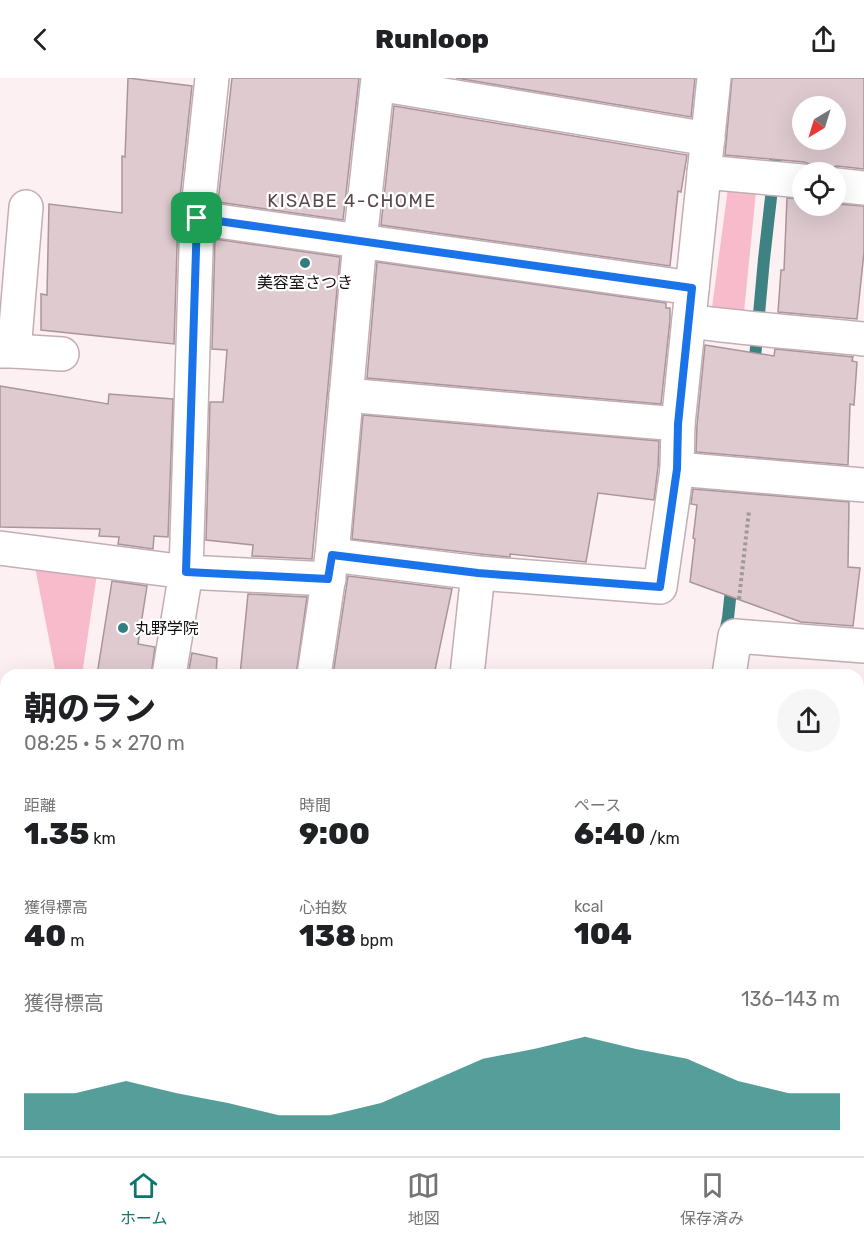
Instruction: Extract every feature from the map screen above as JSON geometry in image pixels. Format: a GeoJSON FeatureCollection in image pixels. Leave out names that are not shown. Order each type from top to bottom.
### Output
{"type":"FeatureCollection","features":[{"type":"Feature","properties":{"kind":"street"},"geometry":{"type":"LineString","coordinates":[[170,669],[186,572],[197,218],[213,78]]}},
{"type":"Feature","properties":{"kind":"street"},"geometry":{"type":"LineString","coordinates":[[0,548],[186,572],[330,567],[478,573],[660,587],[677,469],[678,424],[714,78]]}},
{"type":"Feature","properties":{"kind":"street"},"geometry":{"type":"LineString","coordinates":[[315,669],[330,567],[360,241],[378,81],[708,139]]}},
{"type":"Feature","properties":{"kind":"street"},"geometry":{"type":"LineString","coordinates":[[704,172],[792,180]]}},
{"type":"Feature","properties":{"kind":"street"},"geometry":{"type":"LineString","coordinates":[[846,186],[864,188]]}},
{"type":"Feature","properties":{"kind":"street"},"geometry":{"type":"LineString","coordinates":[[26,207],[7,351],[62,354]]}},
{"type":"Feature","properties":{"kind":"street"},"geometry":{"type":"LineString","coordinates":[[197,218],[692,288]]}},
{"type":"Feature","properties":{"kind":"street"},"geometry":{"type":"LineString","coordinates":[[689,321],[743,329],[864,339]]}},
{"type":"Feature","properties":{"kind":"street"},"geometry":{"type":"LineString","coordinates":[[346,395],[678,424]]}},
{"type":"Feature","properties":{"kind":"street"},"geometry":{"type":"LineString","coordinates":[[677,469],[864,485]]}},
{"type":"Feature","properties":{"kind":"street"},"geometry":{"type":"LineString","coordinates":[[468,669],[478,573]]}},
{"type":"Feature","properties":{"kind":"street"},"geometry":{"type":"LineString","coordinates":[[730,669],[735,636],[864,646]]}},
{"type":"Feature","properties":{"kind":"path"},"geometry":{"type":"LineString","coordinates":[[735,636],[740,474]]}},
{"type":"Feature","properties":{"kind":"shaded area"},"geometry":{"type":"Polygon","coordinates":[[[728,188],[756,192],[743,322],[711,315],[728,188]]]}},
{"type":"Feature","properties":{"kind":"shaded area"},"geometry":{"type":"Polygon","coordinates":[[[99,560],[83,669],[55,669],[34,562],[99,560]]]}},
{"type":"Feature","properties":{"kind":"building"},"geometry":{"type":"Polygon","coordinates":[[[128,78],[192,86],[178,216],[174,344],[41,330],[41,294],[47,295],[49,204],[122,213],[122,156],[125,157],[128,78]]]}},
{"type":"Feature","properties":{"kind":"building"},"geometry":{"type":"Polygon","coordinates":[[[232,78],[359,78],[343,220],[218,202],[232,78]]]}},
{"type":"Feature","properties":{"kind":"building"},"geometry":{"type":"Polygon","coordinates":[[[456,78],[695,78],[691,117],[456,78]]]}},
{"type":"Feature","properties":{"kind":"building"},"geometry":{"type":"Polygon","coordinates":[[[732,78],[864,78],[864,169],[846,167],[846,162],[804,162],[725,155],[732,78]]]}},
{"type":"Feature","properties":{"kind":"building"},"geometry":{"type":"Polygon","coordinates":[[[394,106],[687,155],[681,192],[678,191],[670,266],[381,225],[394,106]]]}},
{"type":"Feature","properties":{"kind":"building"},"geometry":{"type":"Polygon","coordinates":[[[787,198],[792,198],[792,216],[846,216],[846,205],[864,206],[864,252],[857,319],[778,312],[781,270],[784,270],[787,198]]]}},
{"type":"Feature","properties":{"kind":"building"},"geometry":{"type":"Polygon","coordinates":[[[215,239],[340,257],[312,559],[252,556],[253,545],[206,540],[210,402],[223,402],[227,350],[212,349],[215,239]]]}},
{"type":"Feature","properties":{"kind":"building"},"geometry":{"type":"Polygon","coordinates":[[[377,262],[666,303],[666,308],[670,308],[670,320],[661,404],[367,378],[377,262]]]}},
{"type":"Feature","properties":{"kind":"building"},"geometry":{"type":"Polygon","coordinates":[[[705,345],[774,356],[775,349],[853,357],[852,361],[857,362],[854,405],[850,404],[848,465],[696,452],[705,345]]]}},
{"type":"Feature","properties":{"kind":"building"},"geometry":{"type":"Polygon","coordinates":[[[0,386],[108,404],[109,394],[173,399],[168,537],[154,536],[153,549],[118,544],[119,537],[99,536],[100,529],[0,527],[0,386]]]}},
{"type":"Feature","properties":{"kind":"building"},"geometry":{"type":"Polygon","coordinates":[[[363,415],[659,441],[654,500],[598,493],[586,562],[510,554],[510,557],[352,539],[363,415]]]}},
{"type":"Feature","properties":{"kind":"building"},"geometry":{"type":"Polygon","coordinates":[[[693,489],[849,502],[848,567],[860,568],[853,626],[801,622],[690,582],[697,505],[691,504],[693,489]]]}},
{"type":"Feature","properties":{"kind":"building"},"geometry":{"type":"Polygon","coordinates":[[[348,576],[452,589],[435,669],[334,669],[348,576]]]}},
{"type":"Feature","properties":{"kind":"building","name":"丸野学院"},"geometry":{"type":"Polygon","coordinates":[[[112,581],[147,586],[138,644],[155,647],[152,669],[98,669],[112,581]]]}},
{"type":"Feature","properties":{"kind":"building"},"geometry":{"type":"Polygon","coordinates":[[[248,594],[307,597],[297,669],[241,669],[248,594]]]}},
{"type":"Feature","properties":{"kind":"building"},"geometry":{"type":"Polygon","coordinates":[[[192,653],[217,658],[216,669],[189,669],[192,653]]]}},
{"type":"Feature","properties":{"kind":"waterway"},"geometry":{"type":"LineString","coordinates":[[754,369],[777,145]]}},
{"type":"Feature","properties":{"kind":"waterway"},"geometry":{"type":"LineString","coordinates":[[724,637],[732,580]]}},
{"type":"Feature","properties":{"kind":"place","name":"美容室さつき"},"geometry":{"type":"Point","coordinates":[305,263]}},
{"type":"Feature","properties":{"kind":"place","name":"丸野学院"},"geometry":{"type":"Point","coordinates":[123,628]}},
{"type":"Feature","properties":{"kind":"district","name":"KISABE 4-CHOME"},"geometry":{"type":"Point","coordinates":[352,201]}},
{"type":"Feature","properties":{"kind":"route"},"geometry":{"type":"LineString","coordinates":[[197,218],[692,288],[678,424],[677,469],[660,587],[478,573],[332,555],[328,579],[186,572],[197,218]]}}]}
